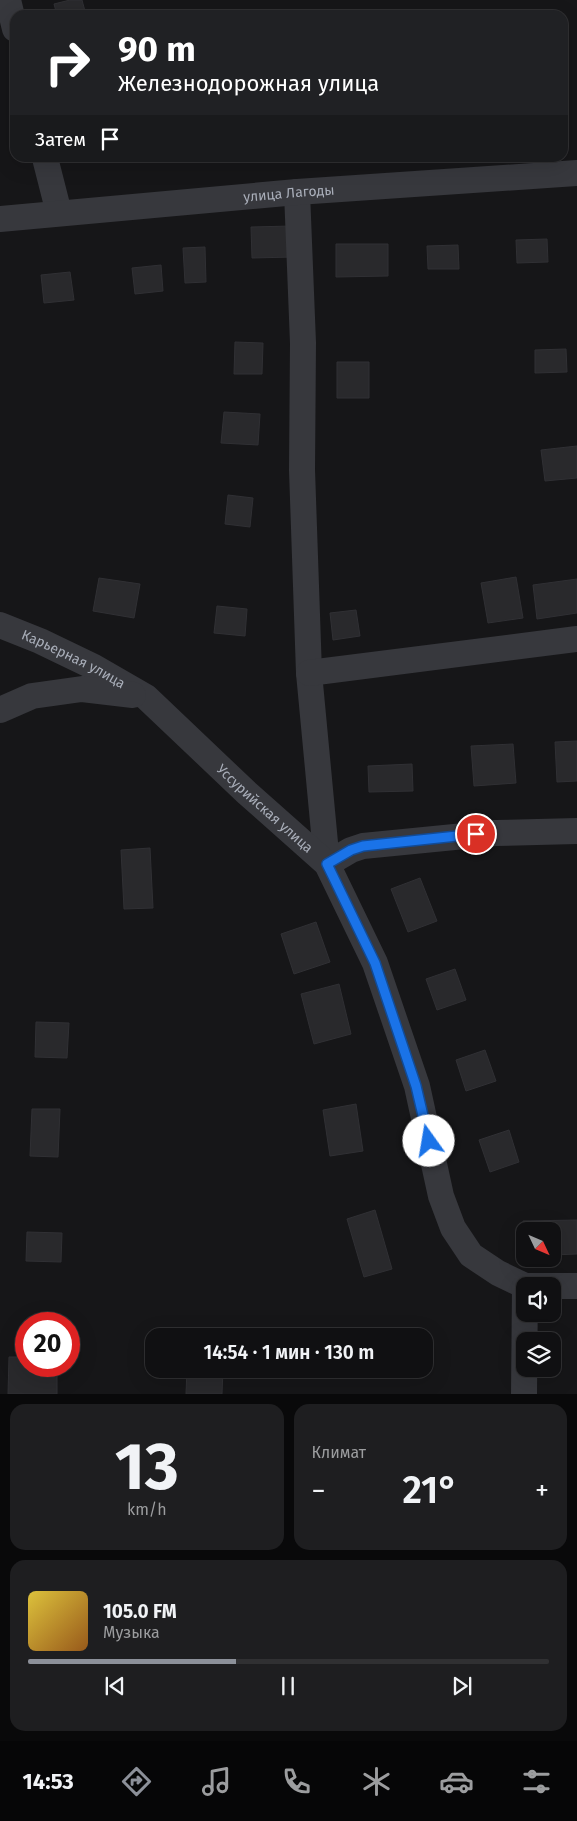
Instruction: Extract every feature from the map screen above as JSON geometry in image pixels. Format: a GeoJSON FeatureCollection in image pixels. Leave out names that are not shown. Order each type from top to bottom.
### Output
{"type":"FeatureCollection","features":[{"type":"Feature","properties":{"kind":"street"},"geometry":{"type":"LineString","coordinates":[[47,162],[59,214]]}},
{"type":"Feature","properties":{"kind":"street","name":"улица Лагоды"},"geometry":{"type":"LineString","coordinates":[[0,220],[297,192],[577,173]]}},
{"type":"Feature","properties":{"kind":"street"},"geometry":{"type":"LineString","coordinates":[[297,192],[303,343],[302,470],[309,673],[327,864],[351,850],[363,846],[495,832],[577,831]]}},
{"type":"Feature","properties":{"kind":"street","name":"Карьерная улица"},"geometry":{"type":"LineString","coordinates":[[0,625],[40,641],[94,667],[146,697]]}},
{"type":"Feature","properties":{"kind":"street"},"geometry":{"type":"LineString","coordinates":[[309,673],[577,639]]}},
{"type":"Feature","properties":{"kind":"street"},"geometry":{"type":"LineString","coordinates":[[0,710],[32,696],[82,689],[146,697]]}},
{"type":"Feature","properties":{"kind":"street","name":"Уссурийская улица"},"geometry":{"type":"LineString","coordinates":[[146,697],[327,864],[375,963],[416,1086],[441,1196],[452,1228],[471,1255],[498,1273],[516,1282]]}},
{"type":"Feature","properties":{"kind":"street"},"geometry":{"type":"LineString","coordinates":[[561,1286],[577,1286]]}},
{"type":"Feature","properties":{"kind":"street"},"geometry":{"type":"LineString","coordinates":[[524,1394],[525,1322]]}},
{"type":"Feature","properties":{"kind":"building"},"geometry":{"type":"Polygon","coordinates":[[[70,0],[82,0],[85,10],[56,10],[54,4],[70,0]]]}},
{"type":"Feature","properties":{"kind":"building"},"geometry":{"type":"Polygon","coordinates":[[[292,226],[293,257],[252,258],[251,227],[292,226]]]}},
{"type":"Feature","properties":{"kind":"building"},"geometry":{"type":"Polygon","coordinates":[[[547,239],[548,262],[517,263],[516,240],[547,239]]]}},
{"type":"Feature","properties":{"kind":"building"},"geometry":{"type":"Polygon","coordinates":[[[336,244],[388,244],[388,276],[336,277],[336,244]]]}},
{"type":"Feature","properties":{"kind":"building"},"geometry":{"type":"Polygon","coordinates":[[[458,245],[459,269],[428,269],[427,246],[458,245]]]}},
{"type":"Feature","properties":{"kind":"building"},"geometry":{"type":"Polygon","coordinates":[[[205,247],[206,282],[185,283],[183,248],[205,247]]]}},
{"type":"Feature","properties":{"kind":"building"},"geometry":{"type":"Polygon","coordinates":[[[161,265],[163,291],[135,294],[132,268],[161,265]]]}},
{"type":"Feature","properties":{"kind":"building"},"geometry":{"type":"Polygon","coordinates":[[[70,272],[74,300],[44,303],[41,275],[70,272]]]}},
{"type":"Feature","properties":{"kind":"building"},"geometry":{"type":"Polygon","coordinates":[[[235,342],[263,343],[262,374],[234,374],[235,342]]]}},
{"type":"Feature","properties":{"kind":"building"},"geometry":{"type":"Polygon","coordinates":[[[566,349],[567,372],[535,373],[535,350],[566,349]]]}},
{"type":"Feature","properties":{"kind":"building"},"geometry":{"type":"Polygon","coordinates":[[[337,362],[369,362],[369,398],[337,398],[337,362]]]}},
{"type":"Feature","properties":{"kind":"building"},"geometry":{"type":"Polygon","coordinates":[[[224,412],[260,414],[258,445],[221,443],[224,412]]]}},
{"type":"Feature","properties":{"kind":"building"},"geometry":{"type":"Polygon","coordinates":[[[577,446],[577,478],[545,481],[541,450],[577,446]]]}},
{"type":"Feature","properties":{"kind":"building"},"geometry":{"type":"Polygon","coordinates":[[[228,495],[253,498],[250,527],[225,524],[228,495]]]}},
{"type":"Feature","properties":{"kind":"building"},"geometry":{"type":"Polygon","coordinates":[[[516,577],[523,618],[488,623],[481,583],[516,577]]]}},
{"type":"Feature","properties":{"kind":"building"},"geometry":{"type":"Polygon","coordinates":[[[99,578],[140,584],[134,618],[93,611],[99,578]]]}},
{"type":"Feature","properties":{"kind":"building"},"geometry":{"type":"Polygon","coordinates":[[[577,579],[577,613],[537,619],[533,585],[577,579]]]}},
{"type":"Feature","properties":{"kind":"building"},"geometry":{"type":"Polygon","coordinates":[[[217,606],[247,609],[245,636],[214,633],[217,606]]]}},
{"type":"Feature","properties":{"kind":"building"},"geometry":{"type":"Polygon","coordinates":[[[356,610],[360,636],[333,640],[330,613],[356,610]]]}},
{"type":"Feature","properties":{"kind":"building"},"geometry":{"type":"Polygon","coordinates":[[[577,741],[577,781],[557,782],[555,742],[577,741]]]}},
{"type":"Feature","properties":{"kind":"building"},"geometry":{"type":"Polygon","coordinates":[[[513,744],[516,783],[474,786],[471,746],[513,744]]]}},
{"type":"Feature","properties":{"kind":"building"},"geometry":{"type":"Polygon","coordinates":[[[412,764],[413,791],[369,792],[368,766],[412,764]]]}},
{"type":"Feature","properties":{"kind":"building"},"geometry":{"type":"Polygon","coordinates":[[[150,848],[153,908],[124,909],[121,850],[150,848]]]}},
{"type":"Feature","properties":{"kind":"building"},"geometry":{"type":"Polygon","coordinates":[[[420,878],[437,921],[408,932],[391,889],[420,878]]]}},
{"type":"Feature","properties":{"kind":"building"},"geometry":{"type":"Polygon","coordinates":[[[316,922],[330,962],[294,974],[281,934],[316,922]]]}},
{"type":"Feature","properties":{"kind":"building"},"geometry":{"type":"Polygon","coordinates":[[[455,969],[466,1000],[437,1010],[426,979],[455,969]]]}},
{"type":"Feature","properties":{"kind":"building"},"geometry":{"type":"Polygon","coordinates":[[[339,984],[351,1034],[314,1044],[301,994],[339,984]]]}},
{"type":"Feature","properties":{"kind":"building"},"geometry":{"type":"Polygon","coordinates":[[[36,1022],[69,1023],[67,1058],[35,1057],[36,1022]]]}},
{"type":"Feature","properties":{"kind":"building"},"geometry":{"type":"Polygon","coordinates":[[[485,1050],[496,1081],[466,1091],[456,1060],[485,1050]]]}},
{"type":"Feature","properties":{"kind":"building"},"geometry":{"type":"Polygon","coordinates":[[[356,1104],[363,1151],[330,1156],[323,1110],[356,1104]]]}},
{"type":"Feature","properties":{"kind":"building"},"geometry":{"type":"Polygon","coordinates":[[[32,1109],[60,1109],[58,1157],[30,1156],[32,1109]]]}},
{"type":"Feature","properties":{"kind":"building"},"geometry":{"type":"Polygon","coordinates":[[[509,1130],[519,1162],[490,1172],[479,1140],[509,1130]]]}},
{"type":"Feature","properties":{"kind":"building"},"geometry":{"type":"Polygon","coordinates":[[[375,1210],[392,1269],[364,1277],[347,1219],[375,1210]]]}},
{"type":"Feature","properties":{"kind":"building"},"geometry":{"type":"Polygon","coordinates":[[[577,1220],[577,1254],[561,1255],[561,1222],[523,1221],[577,1220]]]}},
{"type":"Feature","properties":{"kind":"building"},"geometry":{"type":"Polygon","coordinates":[[[27,1232],[62,1233],[61,1262],[26,1261],[27,1232]]]}},
{"type":"Feature","properties":{"kind":"building"},"geometry":{"type":"Polygon","coordinates":[[[9,1357],[15,1357],[15,1377],[57,1377],[57,1394],[8,1394],[9,1357]]]}},
{"type":"Feature","properties":{"kind":"building"},"geometry":{"type":"Polygon","coordinates":[[[187,1378],[223,1378],[222,1394],[186,1394],[187,1378]]]}},
{"type":"Feature","properties":{"kind":"route"},"geometry":{"type":"LineString","coordinates":[[429,1141],[416,1086],[375,963],[327,864],[351,850],[363,846],[476,834]]}}]}
